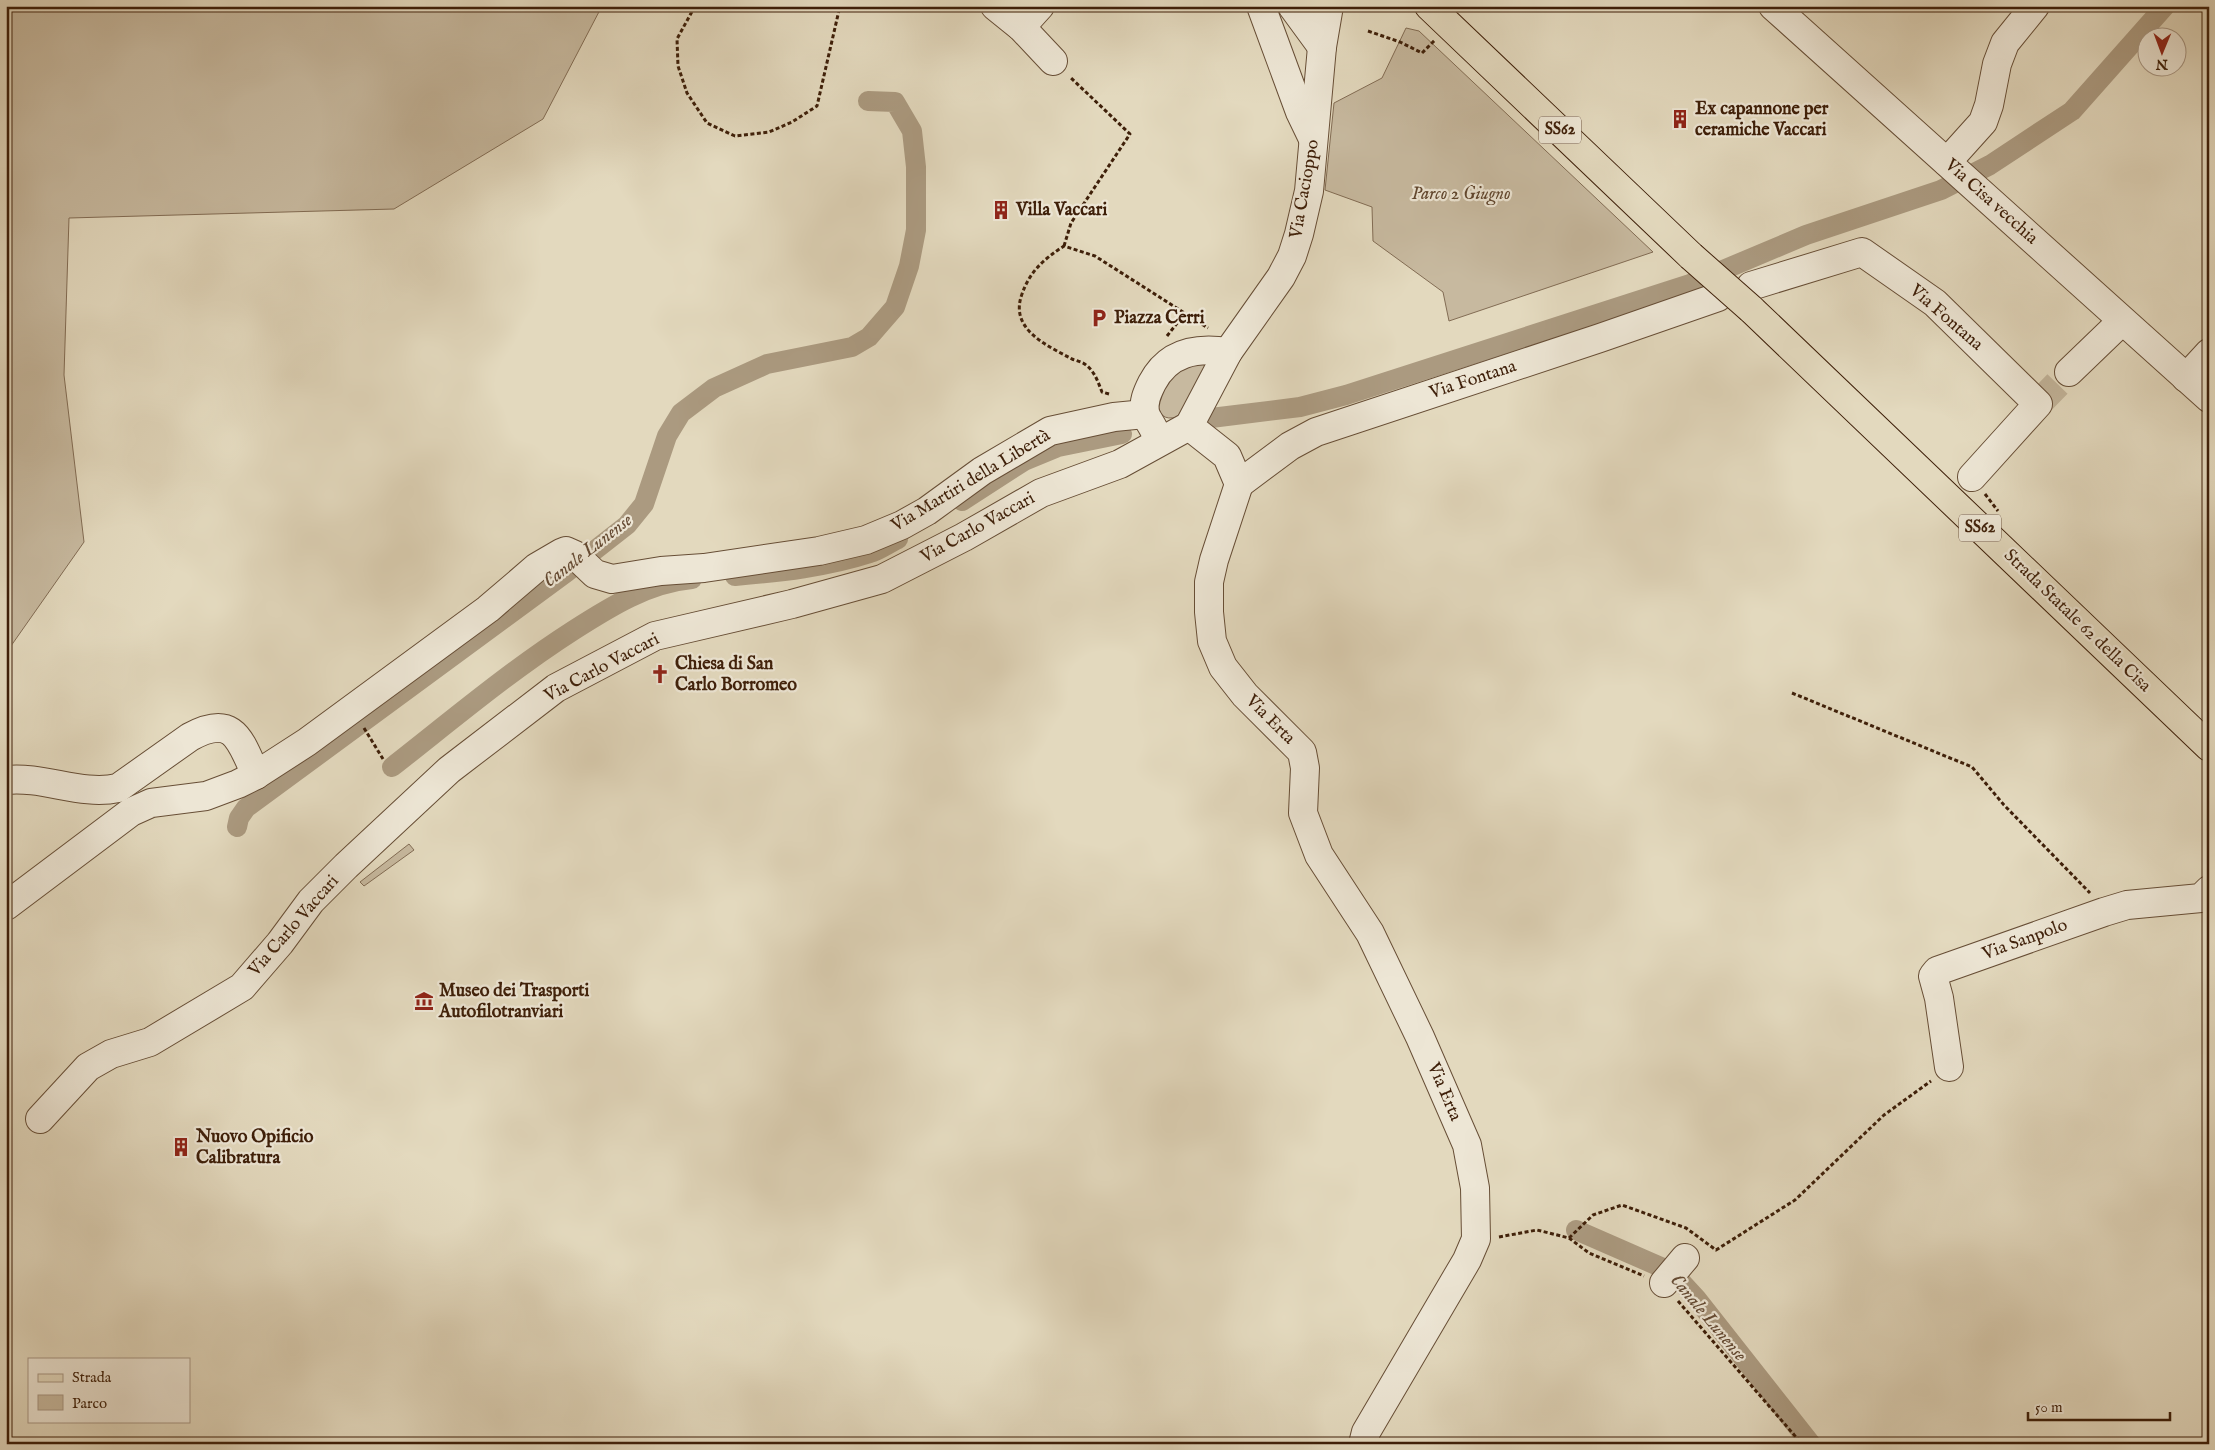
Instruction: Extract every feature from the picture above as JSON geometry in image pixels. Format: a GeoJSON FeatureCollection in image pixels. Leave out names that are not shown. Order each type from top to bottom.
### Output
{"type":"FeatureCollection","features":[{"type":"Feature","properties":{"kind":"main road","name":"SS62"},"geometry":{"type":"LineString","coordinates":[[1429,6],[1691,256],[1751,298]]}},
{"type":"Feature","properties":{"kind":"main road","name":"Strada Statale 62 della Cisa"},"geometry":{"type":"LineString","coordinates":[[1751,298],[2209,746]]}},
{"type":"Feature","properties":{"kind":"street"},"geometry":{"type":"LineString","coordinates":[[995,6],[1021,27],[1053,61]]}},
{"type":"Feature","properties":{"kind":"street"},"geometry":{"type":"LineString","coordinates":[[1021,27],[1040,6]]}},
{"type":"Feature","properties":{"kind":"street"},"geometry":{"type":"LineString","coordinates":[[1261,6],[1300,112],[1314,140]]}},
{"type":"Feature","properties":{"kind":"street"},"geometry":{"type":"LineString","coordinates":[[1292,6],[1322,47]]}},
{"type":"Feature","properties":{"kind":"street","name":"Via Cacioppo"},"geometry":{"type":"LineString","coordinates":[[1228,352],[1268,296],[1292,256],[1305,214],[1322,47],[1329,6]]}},
{"type":"Feature","properties":{"kind":"street"},"geometry":{"type":"LineString","coordinates":[[1952,167],[1983,122],[1989,105],[1997,64],[2005,43],[2035,6]]}},
{"type":"Feature","properties":{"kind":"street","name":"Via Cisa vecchia"},"geometry":{"type":"LineString","coordinates":[[1779,8],[1979,192],[2209,398]]}},
{"type":"Feature","properties":{"kind":"street"},"geometry":{"type":"LineString","coordinates":[[1277,48],[1322,47]]}},
{"type":"Feature","properties":{"kind":"street","name":"Via Fontana"},"geometry":{"type":"LineString","coordinates":[[1751,298],[1862,252],[1935,304],[2038,404],[1972,477]]}},
{"type":"Feature","properties":{"kind":"street","name":"Via Fontana"},"geometry":{"type":"LineString","coordinates":[[1239,484],[1290,446],[1316,432],[1718,298]]}},
{"type":"Feature","properties":{"kind":"street"},"geometry":{"type":"LineString","coordinates":[[2069,372],[2122,321]]}},
{"type":"Feature","properties":{"kind":"street"},"geometry":{"type":"LineString","coordinates":[[1161,443],[1146,414],[1145,397],[1156,376],[1166,363],[1176,357],[1207,348],[1228,352],[1190,426],[1227,456],[1239,484]]}},
{"type":"Feature","properties":{"kind":"street"},"geometry":{"type":"LineString","coordinates":[[2186,378],[2209,353]]}},
{"type":"Feature","properties":{"kind":"street","name":"Via Martiri della Libertà"},"geometry":{"type":"LineString","coordinates":[[6,906],[131,812],[151,802],[206,796],[256,775],[307,742],[488,609],[551,557],[566,551],[605,578],[622,579],[661,571],[704,568],[810,552],[866,540],[902,525],[927,511],[982,472],[1050,431],[1114,417],[1146,414]]}},
{"type":"Feature","properties":{"kind":"street","name":"Via Carlo Vaccari"},"geometry":{"type":"LineString","coordinates":[[40,1119],[88,1066],[111,1054],[150,1042],[242,987],[280,943],[312,901],[346,866],[449,770],[556,688],[655,636],[798,603],[882,579],[964,537],[1040,493],[1120,464],[1190,426]]}},
{"type":"Feature","properties":{"kind":"street","name":"Via Erta"},"geometry":{"type":"LineString","coordinates":[[1239,484],[1214,560],[1209,582],[1209,612],[1212,641],[1223,667],[1245,695],[1302,752],[1305,768],[1303,813],[1319,855],[1370,933],[1420,1037],[1467,1145],[1475,1188],[1476,1239]]}},
{"type":"Feature","properties":{"kind":"street"},"geometry":{"type":"LineString","coordinates":[[6,780],[38,781],[89,790],[118,788],[190,737],[199,732],[214,729],[226,729],[240,738],[256,775]]}},
{"type":"Feature","properties":{"kind":"street","name":"Via Sanpolo"},"geometry":{"type":"LineString","coordinates":[[1949,1067],[1939,998],[1933,976],[1937,971],[2104,912],[2127,906],[2201,898],[2209,890]]}},
{"type":"Feature","properties":{"kind":"street"},"geometry":{"type":"LineString","coordinates":[[1364,1444],[1366,1432],[1467,1260],[1476,1239]]}},
{"type":"Feature","properties":{"kind":"street"},"geometry":{"type":"LineString","coordinates":[[1664,1283],[1685,1258]]}},
{"type":"Feature","properties":{"kind":"path"},"geometry":{"type":"LineString","coordinates":[[695,6],[677,39],[678,66],[687,93],[707,123],[735,136],[769,132],[792,122],[817,106],[840,6]]}},
{"type":"Feature","properties":{"kind":"path"},"geometry":{"type":"LineString","coordinates":[[1368,31],[1422,53],[1450,25]]}},
{"type":"Feature","properties":{"kind":"path"},"geometry":{"type":"LineString","coordinates":[[1053,61],[1130,134],[1071,224],[1064,246],[1050,255],[1032,271],[1017,306],[1020,320],[1028,331],[1046,344],[1086,364],[1094,374],[1102,392],[1109,394]]}},
{"type":"Feature","properties":{"kind":"path"},"geometry":{"type":"LineString","coordinates":[[1064,246],[1095,256],[1185,313]]}},
{"type":"Feature","properties":{"kind":"path"},"geometry":{"type":"LineString","coordinates":[[1792,693],[1972,767],[2004,805],[2084,885],[2104,912]]}},
{"type":"Feature","properties":{"kind":"path"},"geometry":{"type":"LineString","coordinates":[[373,743],[383,759]]}},
{"type":"Feature","properties":{"kind":"path"},"geometry":{"type":"LineString","coordinates":[[1568,1238],[1593,1215],[1622,1206],[1686,1228],[1716,1250],[1795,1200],[1884,1115],[1949,1067]]}},
{"type":"Feature","properties":{"kind":"path"},"geometry":{"type":"LineString","coordinates":[[1476,1239],[1538,1230],[1568,1238],[1589,1253],[1664,1283],[1802,1444]]}},
{"type":"Feature","properties":{"kind":"green space"},"geometry":{"type":"Polygon","coordinates":[[[6,6],[602,6],[543,119],[394,209],[69,218],[64,375],[84,542],[6,653],[6,6]]]}},
{"type":"Feature","properties":{"kind":"green space","name":"Parco 2 Giugno"},"geometry":{"type":"Polygon","coordinates":[[[1406,28],[1419,31],[1653,252],[1449,321],[1443,292],[1373,241],[1372,207],[1325,190],[1334,103],[1382,78],[1406,28]]]}},
{"type":"Feature","properties":{"kind":"green space"},"geometry":{"type":"Polygon","coordinates":[[[1199,361],[1205,366],[1206,370],[1183,415],[1173,418],[1161,414],[1158,401],[1161,378],[1199,361]]]}},
{"type":"Feature","properties":{"kind":"green space"},"geometry":{"type":"Polygon","coordinates":[[[409,844],[414,850],[364,886],[360,882],[409,844]]]}},
{"type":"Feature","properties":{"kind":"waterway"},"geometry":{"type":"LineString","coordinates":[[1211,418],[1300,407],[1346,395],[1690,284],[1806,235],[1941,190],[1990,165],[2072,111],[2165,6]]}},
{"type":"Feature","properties":{"kind":"waterway","name":"Canale Lunense"},"geometry":{"type":"LineString","coordinates":[[237,827],[239,818],[246,808],[567,572],[627,525],[644,504],[667,436],[681,413],[714,388],[767,364],[852,347],[869,337],[895,307],[909,266],[916,230],[916,167],[912,131],[895,102],[868,101]]}},
{"type":"Feature","properties":{"kind":"waterway"},"geometry":{"type":"LineString","coordinates":[[962,501],[1024,461],[1058,447],[1122,434]]}},
{"type":"Feature","properties":{"kind":"waterway"},"geometry":{"type":"LineString","coordinates":[[735,576],[787,571],[837,562],[874,552],[898,539]]}},
{"type":"Feature","properties":{"kind":"waterway"},"geometry":{"type":"LineString","coordinates":[[392,767],[504,679],[588,621],[630,597],[660,585],[692,579]]}},
{"type":"Feature","properties":{"kind":"waterway","name":"Canale Lunense"},"geometry":{"type":"LineString","coordinates":[[1576,1230],[1672,1272],[1696,1298],[1811,1444]]}},
{"type":"Feature","properties":{"kind":"tunnel"},"geometry":{"type":"LineString","coordinates":[[2038,404],[2069,372]]}},
{"type":"Feature","properties":{"kind":"place","name":"Ex capannone per ceramiche Vaccari"},"geometry":{"type":"Point","coordinates":[1680,119]}},
{"type":"Feature","properties":{"kind":"place","name":"Villa Vaccari"},"geometry":{"type":"Point","coordinates":[1001,210]}},
{"type":"Feature","properties":{"kind":"place","name":"Piazza Cerri"},"geometry":{"type":"Point","coordinates":[1099,318]}},
{"type":"Feature","properties":{"kind":"place","name":"Chiesa di San Carlo Borromeo"},"geometry":{"type":"Point","coordinates":[660,674]}},
{"type":"Feature","properties":{"kind":"place","name":"Museo dei Trasporti Autofilotranviari"},"geometry":{"type":"Point","coordinates":[424,1001]}},
{"type":"Feature","properties":{"kind":"place","name":"Nuovo Opificio Calibratura"},"geometry":{"type":"Point","coordinates":[181,1147]}}]}
